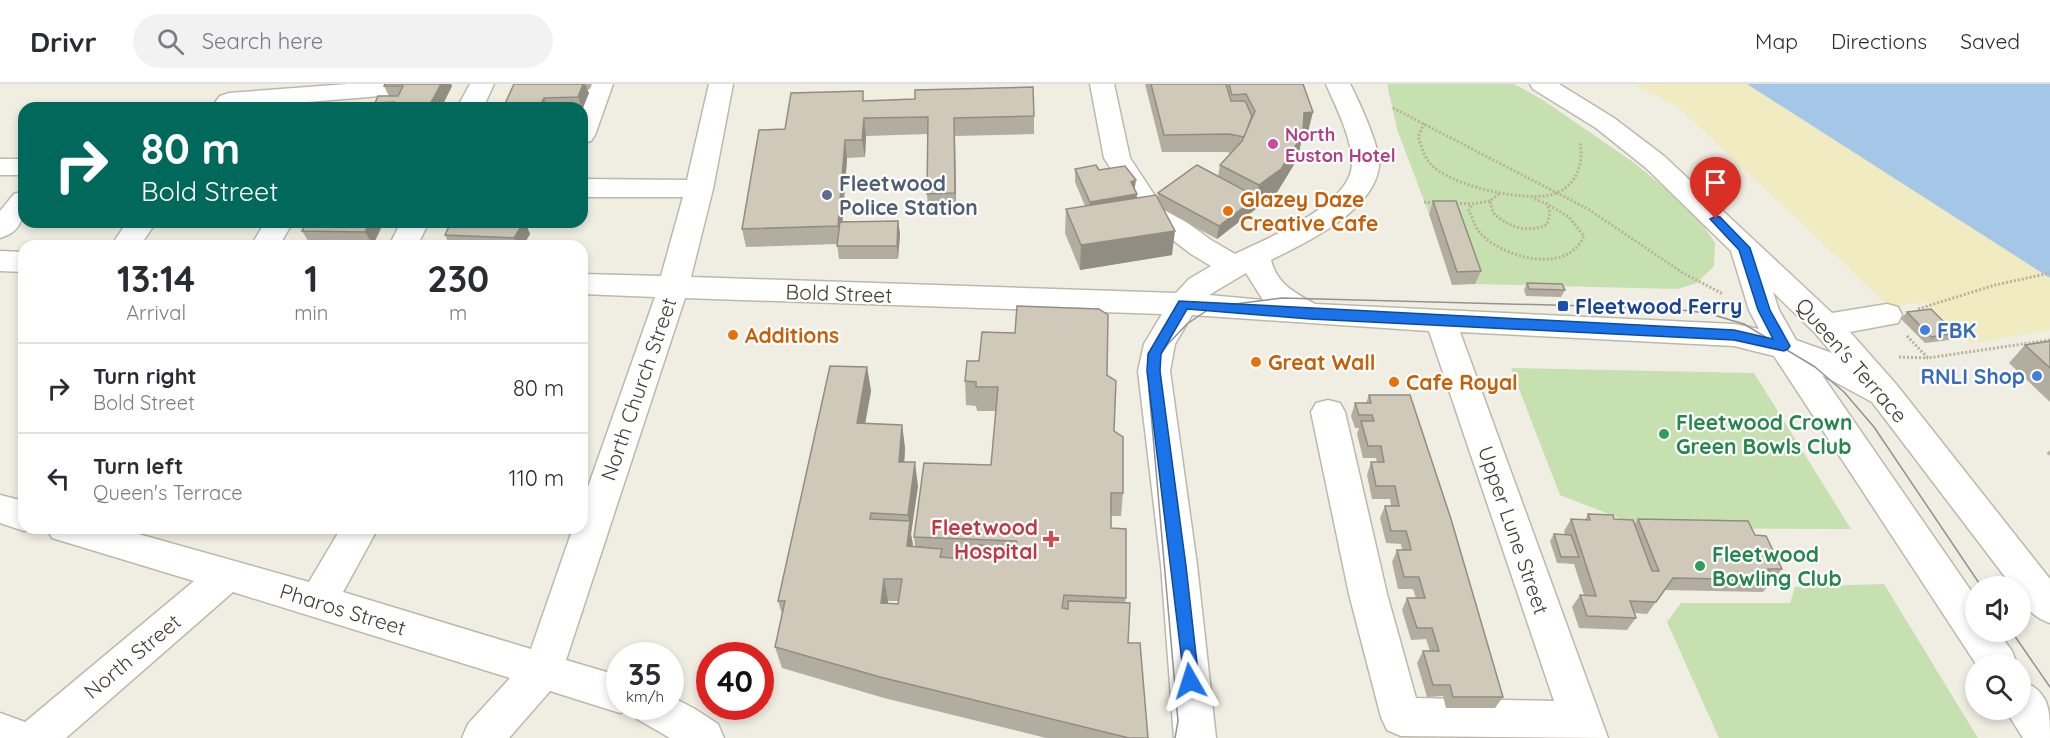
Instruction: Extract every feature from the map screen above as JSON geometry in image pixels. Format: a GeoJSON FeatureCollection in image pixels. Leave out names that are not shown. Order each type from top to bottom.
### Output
{"type":"FeatureCollection","features":[{"type":"Feature","properties":{"kind":"street"},"geometry":{"type":"LineString","coordinates":[[473,102],[482,84]]}},
{"type":"Feature","properties":{"kind":"street"},"geometry":{"type":"LineString","coordinates":[[588,119],[601,84]]}},
{"type":"Feature","properties":{"kind":"street","name":"North Church Street"},"geometry":{"type":"LineString","coordinates":[[483,738],[543,670],[673,288],[699,189],[721,84]]}},
{"type":"Feature","properties":{"kind":"street"},"geometry":{"type":"LineString","coordinates":[[1102,84],[1117,158],[1149,208],[1201,247],[1245,261],[1263,282],[1282,298],[1310,314]]}},
{"type":"Feature","properties":{"kind":"street"},"geometry":{"type":"LineString","coordinates":[[1195,738],[1179,566],[1154,371],[1154,354],[1184,304],[1202,285],[1332,214],[1358,190],[1366,166],[1355,128],[1338,84]]}},
{"type":"Feature","properties":{"kind":"street"},"geometry":{"type":"LineString","coordinates":[[1542,84],[1605,123],[1655,162],[1744,248]]}},
{"type":"Feature","properties":{"kind":"street"},"geometry":{"type":"LineString","coordinates":[[231,98],[349,100],[404,87]]}},
{"type":"Feature","properties":{"kind":"street"},"geometry":{"type":"LineString","coordinates":[[0,167],[18,167]]}},
{"type":"Feature","properties":{"kind":"street"},"geometry":{"type":"LineString","coordinates":[[588,188],[699,189]]}},
{"type":"Feature","properties":{"kind":"street"},"geometry":{"type":"LineString","coordinates":[[0,229],[18,207]]}},
{"type":"Feature","properties":{"kind":"street","name":"Queen's Terrace"},"geometry":{"type":"LineString","coordinates":[[1744,248],[1764,310],[1784,346],[1820,396],[1965,614]]}},
{"type":"Feature","properties":{"kind":"street","name":"Queen's Terrace"},"geometry":{"type":"LineString","coordinates":[[1744,248],[1826,325],[1884,393],[2050,608]]}},
{"type":"Feature","properties":{"kind":"street"},"geometry":{"type":"LineString","coordinates":[[0,261],[18,262]]}},
{"type":"Feature","properties":{"kind":"street","name":"Bold Street"},"geometry":{"type":"LineString","coordinates":[[588,284],[1184,304],[1310,314],[1734,335],[1784,346],[1831,365],[1884,393]]}},
{"type":"Feature","properties":{"kind":"street","name":"Bold Street"},"geometry":{"type":"LineString","coordinates":[[1096,302],[1128,318],[1145,333],[1154,354]]}},
{"type":"Feature","properties":{"kind":"street"},"geometry":{"type":"LineString","coordinates":[[1826,325],[1887,315]]}},
{"type":"Feature","properties":{"kind":"street","name":"Upper Lune Street"},"geometry":{"type":"LineString","coordinates":[[1440,321],[1584,729]]}},
{"type":"Feature","properties":{"kind":"street"},"geometry":{"type":"LineString","coordinates":[[1328,412],[1368,594],[1401,717],[1584,729]]}},
{"type":"Feature","properties":{"kind":"street"},"geometry":{"type":"LineString","coordinates":[[0,509],[18,514]]}},
{"type":"Feature","properties":{"kind":"street","name":"Pharos Street"},"geometry":{"type":"LineString","coordinates":[[86,534],[318,601],[606,690]]}},
{"type":"Feature","properties":{"kind":"street"},"geometry":{"type":"LineString","coordinates":[[318,601],[357,534]]}},
{"type":"Feature","properties":{"kind":"street","name":"North Street"},"geometry":{"type":"LineString","coordinates":[[36,738],[227,575]]}},
{"type":"Feature","properties":{"kind":"street"},"geometry":{"type":"LineString","coordinates":[[2031,714],[2047,738]]}},
{"type":"Feature","properties":{"kind":"street"},"geometry":{"type":"LineString","coordinates":[[677,720],[703,738]]}},
{"type":"Feature","properties":{"kind":"street"},"geometry":{"type":"LineString","coordinates":[[0,732],[17,738]]}},
{"type":"Feature","properties":{"kind":"path"},"geometry":{"type":"LineString","coordinates":[[1392,108],[1472,146],[1556,194],[1566,197],[1640,243],[1697,283],[1764,310]]}},
{"type":"Feature","properties":{"kind":"path"},"geometry":{"type":"LineString","coordinates":[[1424,123],[1418,137],[1429,163],[1454,180],[1475,189],[1529,196],[1556,194],[1572,181],[1580,169],[1583,158],[1578,132]]}},
{"type":"Feature","properties":{"kind":"path"},"geometry":{"type":"LineString","coordinates":[[1448,203],[1472,204],[1490,201],[1499,193]]}},
{"type":"Feature","properties":{"kind":"path"},"geometry":{"type":"LineString","coordinates":[[1472,204],[1469,210],[1480,234],[1495,245],[1512,253],[1536,259],[1572,253],[1580,246],[1584,236],[1578,223],[1564,212],[1529,196]]}},
{"type":"Feature","properties":{"kind":"path"},"geometry":{"type":"LineString","coordinates":[[1490,201],[1492,213],[1505,224],[1513,228],[1532,231],[1547,225],[1550,213],[1547,204]]}},
{"type":"Feature","properties":{"kind":"path"},"geometry":{"type":"LineString","coordinates":[[1424,202],[1436,203]]}},
{"type":"Feature","properties":{"kind":"path"},"geometry":{"type":"LineString","coordinates":[[1887,315],[1939,306],[1975,291],[2011,280],[2050,273]]}},
{"type":"Feature","properties":{"kind":"path"},"geometry":{"type":"LineString","coordinates":[[1887,315],[1928,358]]}},
{"type":"Feature","properties":{"kind":"path"},"geometry":{"type":"LineString","coordinates":[[1851,357],[1928,358],[2050,340]]}},
{"type":"Feature","properties":{"kind":"green space"},"geometry":{"type":"Polygon","coordinates":[[[1387,84],[1514,84],[1543,100],[1633,162],[1694,212],[1715,243],[1714,266],[1697,283],[1677,289],[1475,284],[1452,214],[1429,214],[1397,129],[1387,84]]]}},
{"type":"Feature","properties":{"kind":"green space","name":"Fleetwood Crown Green Bowls Club"},"geometry":{"type":"Polygon","coordinates":[[[1511,368],[1754,373],[1851,529],[1645,528],[1560,495],[1511,368]]]}},
{"type":"Feature","properties":{"kind":"green space"},"geometry":{"type":"Polygon","coordinates":[[[1884,584],[1978,738],[1719,738],[1667,622],[1681,603],[1790,603],[1795,587],[1884,584]]]}},
{"type":"Feature","properties":{"kind":"sand"},"geometry":{"type":"Polygon","coordinates":[[[1633,84],[1920,84],[2050,168],[2050,330],[1971,344],[1925,302],[1890,307],[1678,107],[1633,84]]]}},
{"type":"Feature","properties":{"kind":"water"},"geometry":{"type":"Polygon","coordinates":[[[1747,84],[2050,84],[2050,278],[1747,84]]]}},
{"type":"Feature","properties":{"kind":"building"},"geometry":{"type":"Polygon","coordinates":[[[385,84],[441,84],[431,102],[375,102],[378,96],[398,96],[403,86],[384,86],[385,84]]]}},
{"type":"Feature","properties":{"kind":"building"},"geometry":{"type":"Polygon","coordinates":[[[514,84],[583,84],[578,97],[544,98],[542,102],[506,102],[514,84]]]}},
{"type":"Feature","properties":{"kind":"building"},"geometry":{"type":"Polygon","coordinates":[[[1151,84],[1226,84],[1231,101],[1245,101],[1252,116],[1244,137],[1229,134],[1164,135],[1151,84]]]}},
{"type":"Feature","properties":{"kind":"building","name":"North Euston Hotel"},"geometry":{"type":"Polygon","coordinates":[[[1229,84],[1303,84],[1313,112],[1304,113],[1303,134],[1281,169],[1259,185],[1220,165],[1242,141],[1255,111],[1246,94],[1232,95],[1229,84]]]}},
{"type":"Feature","properties":{"kind":"building"},"geometry":{"type":"Polygon","coordinates":[[[1033,87],[1034,116],[954,118],[955,193],[927,194],[928,117],[864,118],[862,140],[845,140],[838,226],[742,229],[759,130],[785,129],[791,93],[863,91],[863,101],[915,99],[915,90],[1033,87]]]}},
{"type":"Feature","properties":{"kind":"building"},"geometry":{"type":"Polygon","coordinates":[[[1096,165],[1099,170],[1125,166],[1136,180],[1131,182],[1137,194],[1090,202],[1075,169],[1096,165]]]}},
{"type":"Feature","properties":{"kind":"building"},"geometry":{"type":"Polygon","coordinates":[[[1197,165],[1257,197],[1219,226],[1158,193],[1197,165]]]}},
{"type":"Feature","properties":{"kind":"building"},"geometry":{"type":"Polygon","coordinates":[[[1156,195],[1175,231],[1081,245],[1066,209],[1156,195]]]}},
{"type":"Feature","properties":{"kind":"building"},"geometry":{"type":"Polygon","coordinates":[[[1433,201],[1456,201],[1481,271],[1457,272],[1433,201]]]}},
{"type":"Feature","properties":{"kind":"building"},"geometry":{"type":"Polygon","coordinates":[[[898,221],[897,246],[837,246],[840,222],[898,221]]]}},
{"type":"Feature","properties":{"kind":"building"},"geometry":{"type":"Polygon","coordinates":[[[304,228],[367,228],[365,232],[302,231],[304,228]]]}},
{"type":"Feature","properties":{"kind":"building"},"geometry":{"type":"Polygon","coordinates":[[[448,228],[520,228],[514,238],[445,235],[448,228]]]}},
{"type":"Feature","properties":{"kind":"building"},"geometry":{"type":"Polygon","coordinates":[[[1527,283],[1562,284],[1565,290],[1529,289],[1527,283]]]}},
{"type":"Feature","properties":{"kind":"building"},"geometry":{"type":"Polygon","coordinates":[[[1017,306],[1099,309],[1108,315],[1107,375],[1116,381],[1114,431],[1123,437],[1123,493],[1111,493],[1111,528],[1126,529],[1126,598],[1064,595],[1062,608],[1068,609],[1068,601],[1130,603],[1128,643],[1140,643],[1148,738],[1129,738],[880,677],[775,647],[785,601],[778,601],[830,366],[867,367],[857,423],[902,425],[899,462],[915,462],[908,515],[871,513],[870,519],[910,521],[907,546],[942,549],[940,557],[977,560],[979,545],[1018,548],[1016,541],[914,537],[924,463],[991,465],[998,387],[976,387],[976,382],[965,381],[967,361],[979,361],[982,332],[1015,333],[1017,306]],[[884,579],[881,603],[898,604],[902,579],[884,579]]]}},
{"type":"Feature","properties":{"kind":"building"},"geometry":{"type":"Polygon","coordinates":[[[1931,309],[1955,333],[1931,337],[1907,312],[1931,309]]]}},
{"type":"Feature","properties":{"kind":"building"},"geometry":{"type":"Polygon","coordinates":[[[2050,341],[2050,368],[2025,345],[2050,341]]]}},
{"type":"Feature","properties":{"kind":"building"},"geometry":{"type":"Polygon","coordinates":[[[1369,395],[1410,395],[1451,519],[1503,697],[1453,697],[1450,685],[1433,685],[1423,651],[1439,651],[1432,628],[1417,628],[1407,598],[1425,598],[1419,577],[1404,577],[1397,550],[1411,550],[1409,541],[1406,531],[1391,531],[1385,506],[1399,506],[1395,486],[1376,486],[1371,462],[1384,462],[1381,446],[1368,446],[1361,421],[1374,421],[1372,415],[1359,415],[1355,403],[1371,403],[1369,395]]]}},
{"type":"Feature","properties":{"kind":"building"},"geometry":{"type":"Polygon","coordinates":[[[1588,514],[1613,515],[1614,519],[1633,520],[1652,571],[1659,571],[1638,519],[1748,521],[1755,535],[1766,536],[1782,569],[1768,569],[1774,580],[1673,578],[1656,602],[1630,601],[1636,618],[1587,616],[1580,595],[1596,596],[1571,519],[1590,520],[1588,514]]]}},
{"type":"Feature","properties":{"kind":"building"},"geometry":{"type":"Polygon","coordinates":[[[1554,534],[1571,535],[1579,557],[1561,557],[1554,534]]]}},
{"type":"Feature","properties":{"kind":"tram line"},"geometry":{"type":"LineString","coordinates":[[1175,738],[1178,721],[1149,390],[1156,360],[1167,345],[1187,324],[1212,307],[1282,298],[1663,308],[1707,313],[1744,324],[1815,367],[1844,392],[1874,427],[1974,576]]}},
{"type":"Feature","properties":{"kind":"tram line"},"geometry":{"type":"LineString","coordinates":[[2019,642],[2050,687]]}},
{"type":"Feature","properties":{"kind":"place","name":"North Euston Hotel"},"geometry":{"type":"Point","coordinates":[1273,144]}},
{"type":"Feature","properties":{"kind":"place","name":"Fleetwood Police Station"},"geometry":{"type":"Point","coordinates":[827,195]}},
{"type":"Feature","properties":{"kind":"place","name":"Glazey Daze Creative Cafe"},"geometry":{"type":"Point","coordinates":[1228,211]}},
{"type":"Feature","properties":{"kind":"place","name":"Fleetwood Ferry"},"geometry":{"type":"Point","coordinates":[1563,306]}},
{"type":"Feature","properties":{"kind":"place","name":"FBK"},"geometry":{"type":"Point","coordinates":[1925,330]}},
{"type":"Feature","properties":{"kind":"place","name":"Additions"},"geometry":{"type":"Point","coordinates":[733,335]}},
{"type":"Feature","properties":{"kind":"place","name":"Great Wall"},"geometry":{"type":"Point","coordinates":[1256,362]}},
{"type":"Feature","properties":{"kind":"place","name":"RNLI Shop"},"geometry":{"type":"Point","coordinates":[2037,376]}},
{"type":"Feature","properties":{"kind":"place","name":"Cafe Royal"},"geometry":{"type":"Point","coordinates":[1394,382]}},
{"type":"Feature","properties":{"kind":"place","name":"Fleetwood Crown Green Bowls Club"},"geometry":{"type":"Point","coordinates":[1664,434]}},
{"type":"Feature","properties":{"kind":"place","name":"Fleetwood Hospital"},"geometry":{"type":"Point","coordinates":[1051,539]}},
{"type":"Feature","properties":{"kind":"place","name":"Fleetwood Bowling Club"},"geometry":{"type":"Point","coordinates":[1700,566]}},
{"type":"Feature","properties":{"kind":"route"},"geometry":{"type":"LineString","coordinates":[[1190,681],[1179,566],[1154,371],[1154,354],[1184,304],[1310,314],[1734,335],[1784,346],[1764,310],[1744,248],[1716,219]]}}]}
